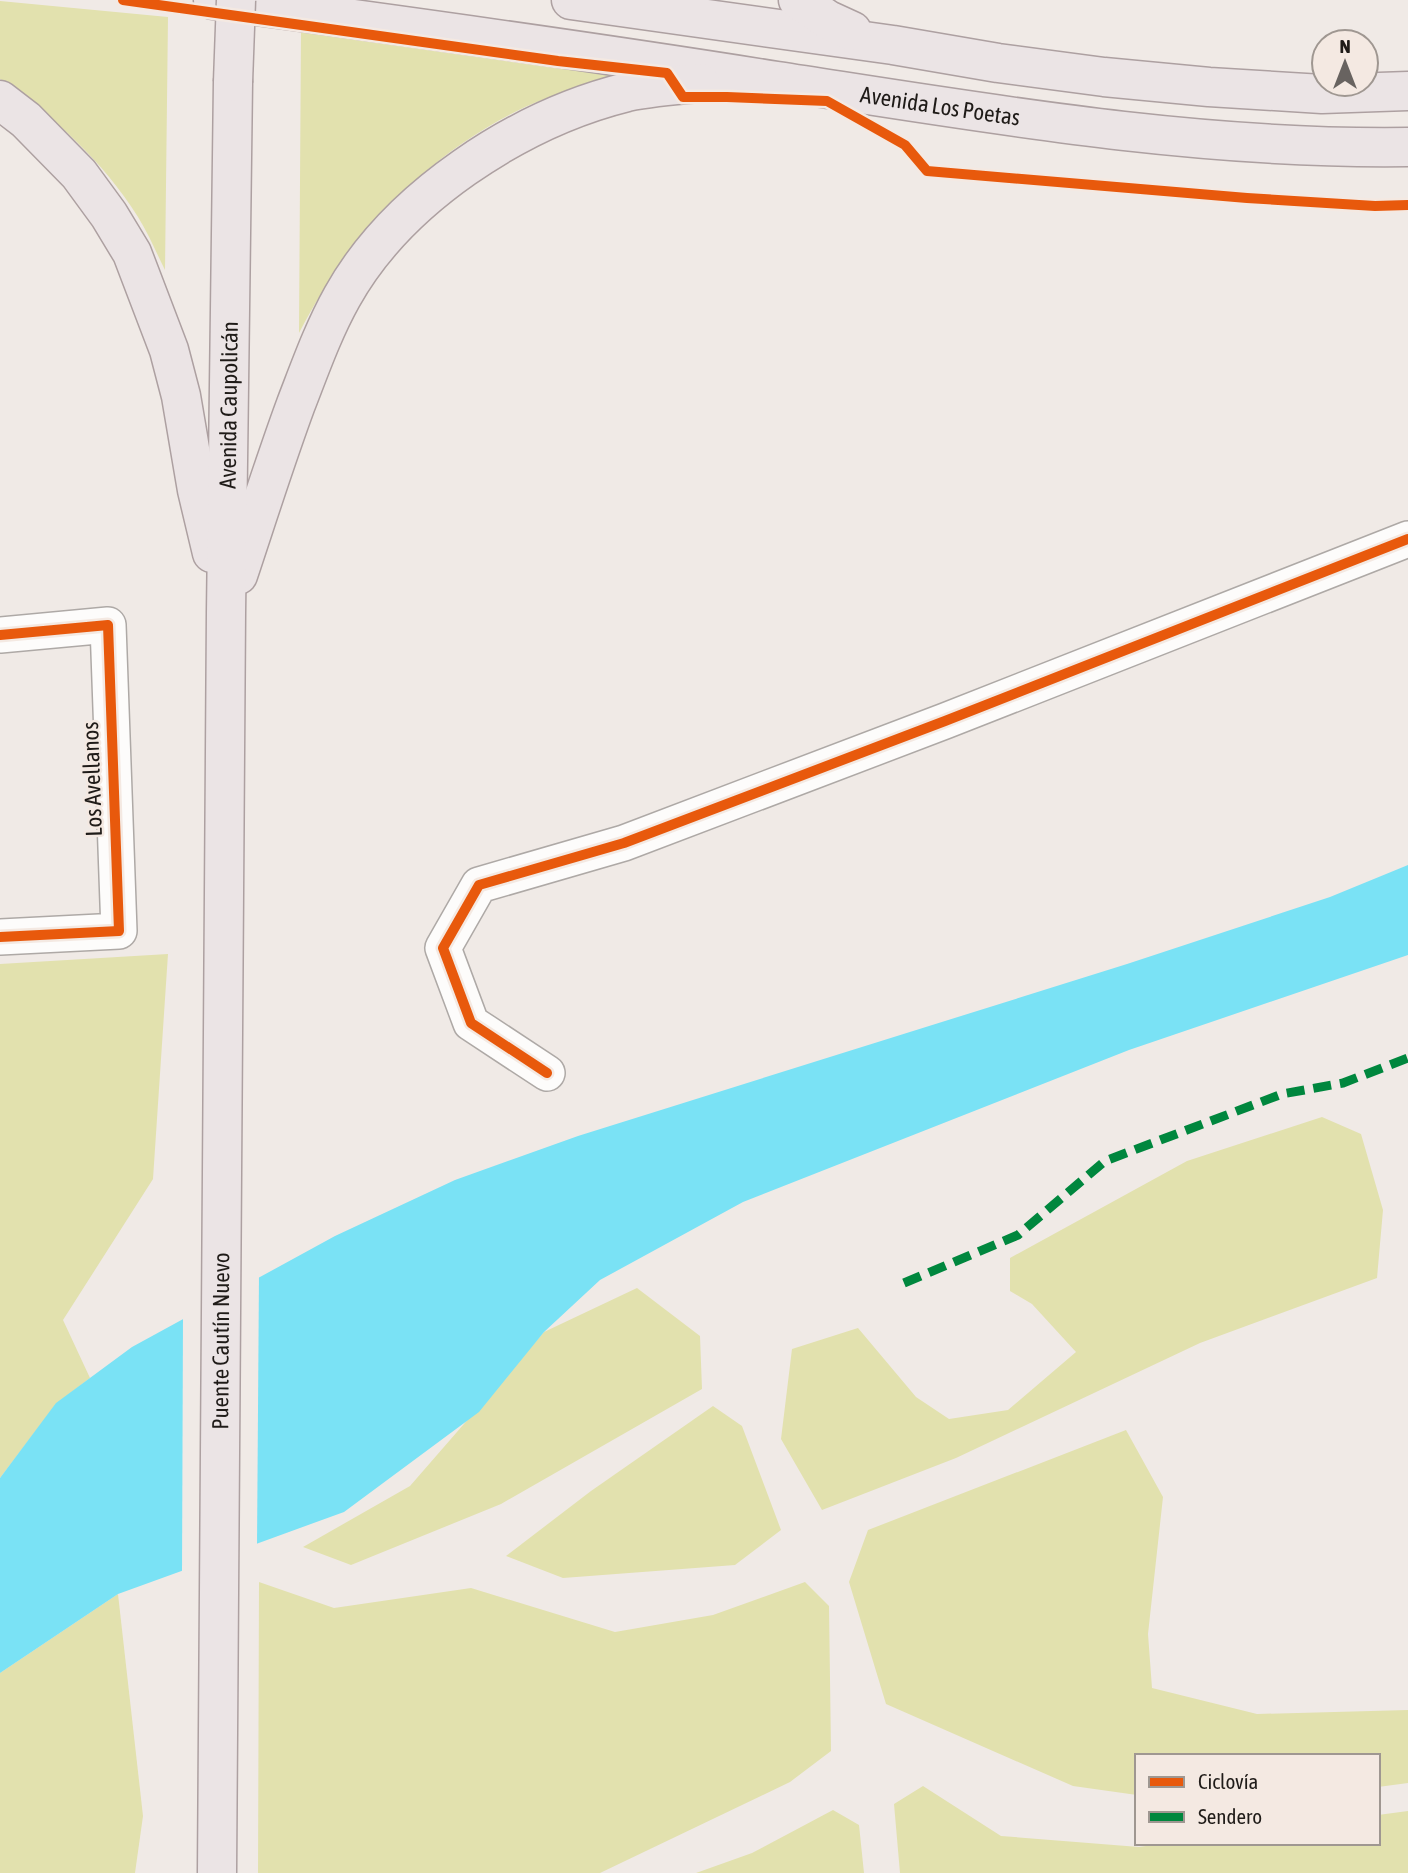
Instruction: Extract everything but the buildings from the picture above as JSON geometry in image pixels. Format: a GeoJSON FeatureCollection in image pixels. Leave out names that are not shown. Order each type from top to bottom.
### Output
{"type":"FeatureCollection","features":[{"type":"Feature","properties":{"kind":"main road"},"geometry":{"type":"LineString","coordinates":[[571,0],[1077,73],[1209,87],[1322,94],[1408,91]]}},
{"type":"Feature","properties":{"kind":"main road"},"geometry":{"type":"LineString","coordinates":[[798,0],[849,30],[894,45]]}},
{"type":"Feature","properties":{"kind":"main road","name":"Avenida Los Poetas"},"geometry":{"type":"LineString","coordinates":[[225,1],[767,79],[1037,122],[1153,134],[1295,144],[1408,146]]}},
{"type":"Feature","properties":{"kind":"main road","name":"Avenida Caupolicán"},"geometry":{"type":"LineString","coordinates":[[224,810],[233,82],[225,1]]}},
{"type":"Feature","properties":{"kind":"main road"},"geometry":{"type":"LineString","coordinates":[[226,613],[275,462],[320,340],[349,286],[385,236],[437,188],[473,162],[511,137],[554,117],[627,92],[677,85],[767,79]]}},
{"type":"Feature","properties":{"kind":"main road"},"geometry":{"type":"LineString","coordinates":[[0,100],[26,120],[79,174],[132,253],[169,350],[197,490],[226,613]]}},
{"type":"Feature","properties":{"kind":"main road","name":"Puente Cautín Nuevo"},"geometry":{"type":"LineString","coordinates":[[217,1873],[224,810]]}},
{"type":"Feature","properties":{"kind":"street"},"geometry":{"type":"LineString","coordinates":[[547,1073],[471,1023],[443,948],[480,886],[637,838],[995,702],[1408,538]]}},
{"type":"Feature","properties":{"kind":"street","name":"Los Avellanos"},"geometry":{"type":"LineString","coordinates":[[0,635],[108,625],[119,931],[0,937]]}},
{"type":"Feature","properties":{"kind":"green space"},"geometry":{"type":"Polygon","coordinates":[[[0,1],[168,17],[165,270],[138,217],[109,177],[58,124],[0,79],[0,1]]]}},
{"type":"Feature","properties":{"kind":"green space"},"geometry":{"type":"Polygon","coordinates":[[[301,31],[622,75],[525,107],[489,126],[423,174],[366,231],[341,263],[299,333],[301,31]]]}},
{"type":"Feature","properties":{"kind":"green space"},"geometry":{"type":"Polygon","coordinates":[[[168,954],[153,1179],[63,1320],[90,1378],[56,1404],[0,1478],[0,964],[168,954]]]}},
{"type":"Feature","properties":{"kind":"green space"},"geometry":{"type":"Polygon","coordinates":[[[1322,1117],[1361,1134],[1383,1210],[1377,1278],[1200,1343],[956,1458],[822,1510],[781,1439],[792,1349],[858,1328],[916,1397],[949,1419],[1008,1410],[1076,1352],[1032,1304],[1010,1291],[1010,1258],[1187,1161],[1322,1117]]]}},
{"type":"Feature","properties":{"kind":"green space"},"geometry":{"type":"Polygon","coordinates":[[[637,1288],[700,1336],[702,1389],[501,1504],[351,1565],[303,1547],[410,1486],[544,1332],[637,1288]]]}},
{"type":"Feature","properties":{"kind":"green space"},"geometry":{"type":"Polygon","coordinates":[[[713,1406],[742,1426],[781,1530],[735,1565],[563,1578],[506,1556],[591,1491],[713,1406]]]}},
{"type":"Feature","properties":{"kind":"green space"},"geometry":{"type":"Polygon","coordinates":[[[1126,1430],[1163,1497],[1148,1634],[1152,1688],[1257,1714],[1408,1710],[1408,1783],[1380,1787],[1380,1754],[1135,1754],[1135,1795],[1073,1786],[886,1704],[849,1582],[868,1530],[1126,1430]]]}},
{"type":"Feature","properties":{"kind":"green space"},"geometry":{"type":"Polygon","coordinates":[[[259,1582],[334,1608],[471,1588],[615,1632],[713,1615],[805,1582],[829,1606],[831,1751],[790,1782],[600,1873],[258,1873],[259,1582]]]}},
{"type":"Feature","properties":{"kind":"green space"},"geometry":{"type":"Polygon","coordinates":[[[118,1594],[143,1816],[135,1873],[0,1873],[0,1673],[118,1594]]]}},
{"type":"Feature","properties":{"kind":"green space"},"geometry":{"type":"Polygon","coordinates":[[[923,1786],[1001,1836],[1139,1847],[1380,1845],[1380,1815],[1408,1811],[1408,1873],[900,1873],[894,1804],[923,1786]]]}},
{"type":"Feature","properties":{"kind":"green space"},"geometry":{"type":"Polygon","coordinates":[[[833,1810],[859,1825],[864,1873],[696,1873],[752,1853],[833,1810]]]}},
{"type":"Feature","properties":{"kind":"water"},"geometry":{"type":"Polygon","coordinates":[[[1408,865],[1408,955],[1129,1050],[743,1202],[600,1280],[544,1332],[479,1412],[344,1512],[118,1594],[0,1673],[0,1478],[56,1403],[132,1347],[335,1236],[455,1180],[578,1136],[1127,964],[1330,897],[1408,865]]]}},
{"type":"Feature","properties":{"kind":"pier"},"geometry":{"type":"Polygon","coordinates":[[[259,1273],[257,1547],[182,1575],[183,1315],[259,1273]]]}},
{"type":"Feature","properties":{"kind":"marked path"},"geometry":{"type":"LineString","coordinates":[[904,1283],[1018,1235],[1105,1161],[1282,1094],[1343,1083],[1408,1058]]}},
{"type":"Feature","properties":{"kind":"cycle path"},"geometry":{"type":"LineString","coordinates":[[123,0],[558,61],[667,73],[683,97],[827,101],[905,145],[927,171],[1247,198],[1375,206],[1408,205]]}},
{"type":"Feature","properties":{"kind":"cycle path"},"geometry":{"type":"LineString","coordinates":[[547,1073],[471,1023],[443,948],[479,885],[624,843],[945,721],[1408,539]]}},
{"type":"Feature","properties":{"kind":"cycle path"},"geometry":{"type":"LineString","coordinates":[[0,635],[108,625],[119,931],[0,937]]}}]}
